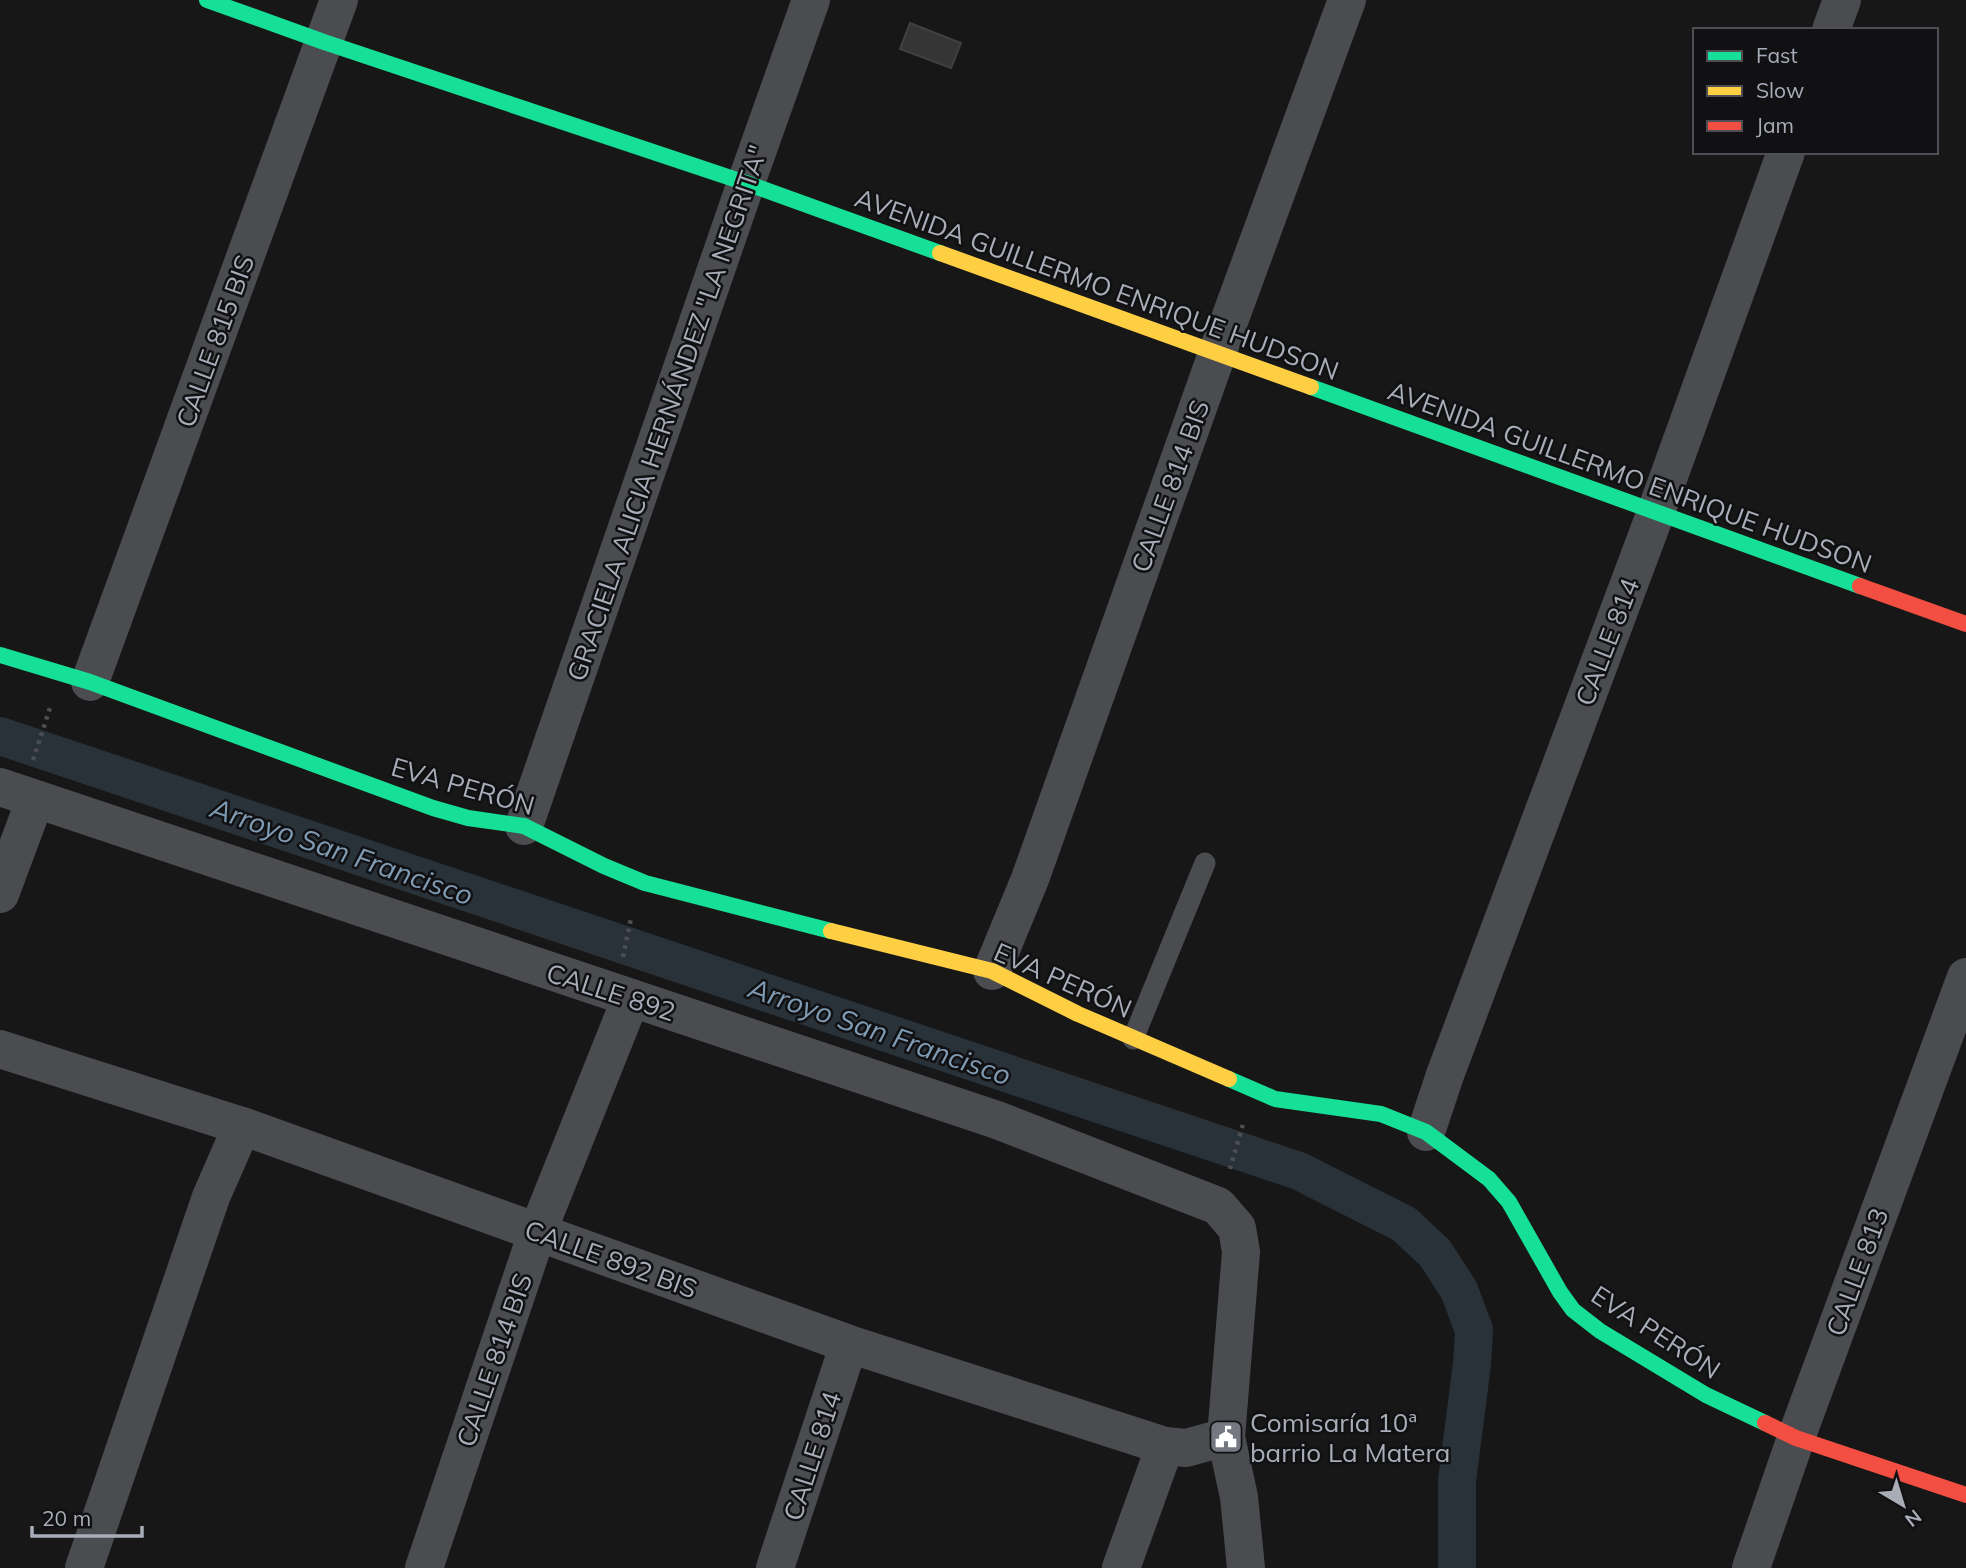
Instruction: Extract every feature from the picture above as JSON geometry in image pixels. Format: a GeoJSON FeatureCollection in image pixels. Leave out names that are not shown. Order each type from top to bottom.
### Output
{"type":"FeatureCollection","features":[{"type":"Feature","properties":{"kind":"street","name":"AVENIDA GUILLERMO ENRIQUE HUDSON"},"geometry":{"type":"LineString","coordinates":[[207,0],[324,42],[746,183],[1966,624]]}},
{"type":"Feature","properties":{"kind":"street","name":"CALLE 815 BIS"},"geometry":{"type":"LineString","coordinates":[[90,681],[339,0]]}},
{"type":"Feature","properties":{"kind":"street","name":"GRACIELA ALICIA HERNÁNDEZ \"LA NEGRITA\""},"geometry":{"type":"LineString","coordinates":[[524,826],[811,0]]}},
{"type":"Feature","properties":{"kind":"street","name":"CALLE 814 BIS"},"geometry":{"type":"LineString","coordinates":[[992,971],[1030,879],[1217,354],[1347,0]]}},
{"type":"Feature","properties":{"kind":"street"},"geometry":{"type":"LineString","coordinates":[[1832,28],[1842,0]]}},
{"type":"Feature","properties":{"kind":"street","name":"CALLE 814"},"geometry":{"type":"LineString","coordinates":[[1426,1132],[1785,154]]}},
{"type":"Feature","properties":{"kind":"street","name":"EVA PERÓN"},"geometry":{"type":"LineString","coordinates":[[0,655],[54,673],[90,681],[433,808],[468,818],[524,826],[645,883],[992,971],[1133,1039],[1275,1099],[1381,1114],[1426,1132],[1489,1179],[1502,1195],[1573,1310],[1600,1331],[1706,1395],[1796,1438],[1966,1495]]}},
{"type":"Feature","properties":{"kind":"street"},"geometry":{"type":"LineString","coordinates":[[0,894],[22,785]]}},
{"type":"Feature","properties":{"kind":"street","name":"CALLE 892"},"geometry":{"type":"LineString","coordinates":[[22,785],[626,983],[997,1120],[1224,1189]]}},
{"type":"Feature","properties":{"kind":"street","name":"CALLE 813"},"geometry":{"type":"LineString","coordinates":[[1751,1568],[1796,1438],[1966,977]]}},
{"type":"Feature","properties":{"kind":"street","name":"CALLE 814 BIS"},"geometry":{"type":"LineString","coordinates":[[424,1568],[537,1233],[626,983]]}},
{"type":"Feature","properties":{"kind":"street","name":"CALLE 892 BIS"},"geometry":{"type":"LineString","coordinates":[[0,1049],[242,1126],[849,1344],[1165,1446],[1186,1448],[1226,1437]]}},
{"type":"Feature","properties":{"kind":"street"},"geometry":{"type":"LineString","coordinates":[[84,1568],[211,1197],[242,1126]]}},
{"type":"Feature","properties":{"kind":"street"},"geometry":{"type":"LineString","coordinates":[[1224,1189],[1237,1228],[1241,1252],[1226,1437],[1239,1497],[1246,1568]]}},
{"type":"Feature","properties":{"kind":"street","name":"CALLE 814"},"geometry":{"type":"LineString","coordinates":[[775,1568],[849,1344]]}},
{"type":"Feature","properties":{"kind":"street"},"geometry":{"type":"LineString","coordinates":[[1121,1568],[1165,1446]]}},
{"type":"Feature","properties":{"kind":"lane"},"geometry":{"type":"LineString","coordinates":[[1133,1039],[1205,863]]}},
{"type":"Feature","properties":{"kind":"path"},"geometry":{"type":"LineString","coordinates":[[22,785],[50,707]]}},
{"type":"Feature","properties":{"kind":"path"},"geometry":{"type":"LineString","coordinates":[[626,983],[632,913]]}},
{"type":"Feature","properties":{"kind":"path"},"geometry":{"type":"LineString","coordinates":[[1224,1189],[1244,1120]]}},
{"type":"Feature","properties":{"kind":"building"},"geometry":{"type":"Polygon","coordinates":[[[910,23],[961,43],[951,68],[900,49],[910,23]]]}},
{"type":"Feature","properties":{"kind":"waterway","name":"Arroyo San Francisco"},"geometry":{"type":"LineString","coordinates":[[0,736],[1299,1171],[1404,1224],[1435,1253],[1459,1290],[1474,1330],[1457,1481],[1457,1568]]}},
{"type":"Feature","properties":{"kind":"traffic: fast"},"geometry":{"type":"LineString","coordinates":[[207,0],[324,42],[746,183],[940,253]]}},
{"type":"Feature","properties":{"kind":"traffic: fast"},"geometry":{"type":"LineString","coordinates":[[1311,387],[1860,586]]}},
{"type":"Feature","properties":{"kind":"traffic: fast"},"geometry":{"type":"LineString","coordinates":[[0,655],[90,682],[433,808],[468,818],[524,826],[645,883],[831,931]]}},
{"type":"Feature","properties":{"kind":"traffic: fast"},"geometry":{"type":"LineString","coordinates":[[1229,1079],[1275,1099],[1381,1114],[1426,1132],[1489,1179],[1509,1202],[1573,1310],[1600,1331],[1706,1395],[1765,1423]]}},
{"type":"Feature","properties":{"kind":"traffic: slow"},"geometry":{"type":"LineString","coordinates":[[940,253],[1311,387]]}},
{"type":"Feature","properties":{"kind":"traffic: slow"},"geometry":{"type":"LineString","coordinates":[[831,931],[992,971],[1078,1014],[1229,1079]]}},
{"type":"Feature","properties":{"kind":"traffic: jam"},"geometry":{"type":"LineString","coordinates":[[1860,586],[1966,624]]}},
{"type":"Feature","properties":{"kind":"traffic: jam"},"geometry":{"type":"LineString","coordinates":[[1765,1423],[1796,1438],[1966,1495]]}},
{"type":"Feature","properties":{"kind":"place","name":"Comisaría 10ª barrio La Matera"},"geometry":{"type":"Point","coordinates":[1226,1437]}}]}
